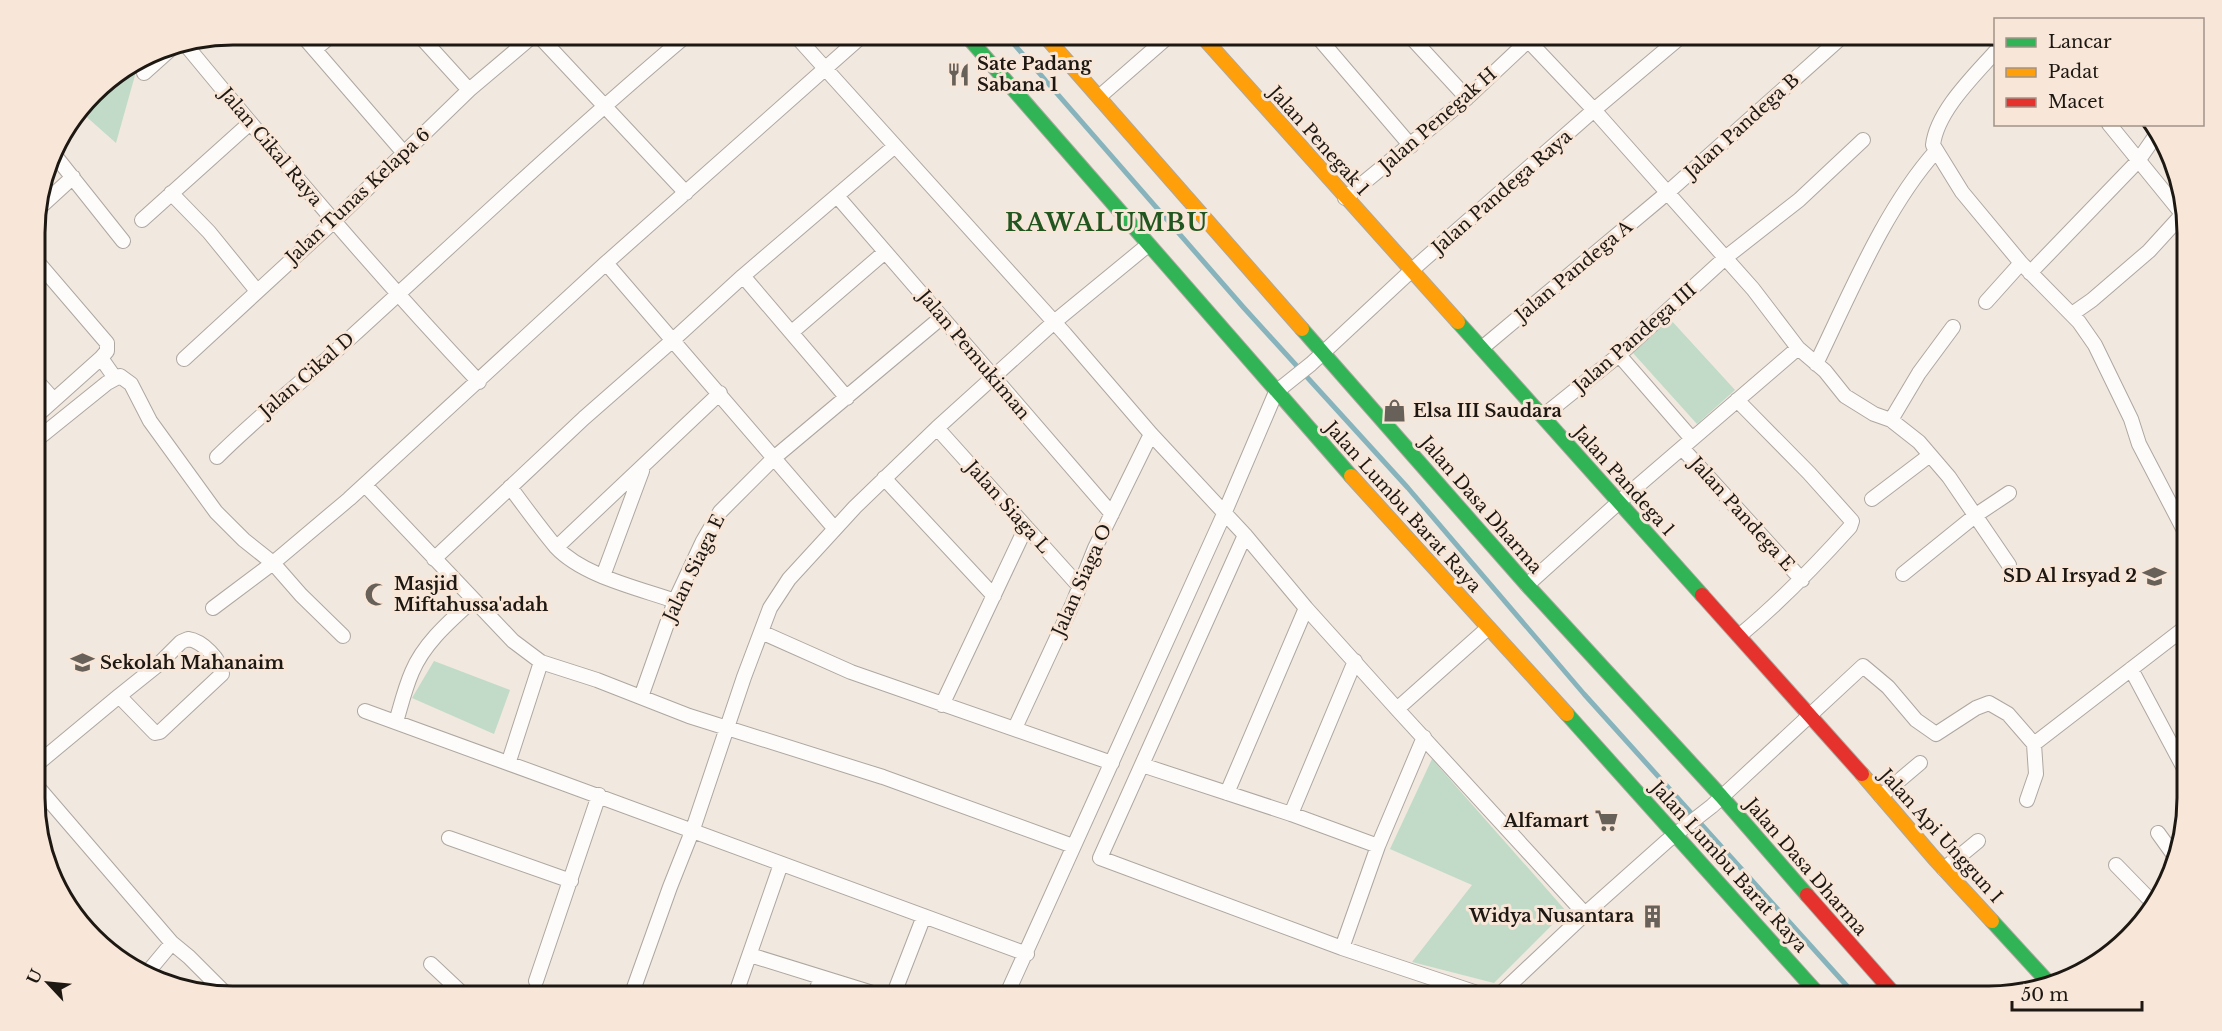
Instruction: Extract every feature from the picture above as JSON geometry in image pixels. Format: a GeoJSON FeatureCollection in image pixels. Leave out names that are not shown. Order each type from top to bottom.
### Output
{"type":"FeatureCollection","features":[{"type":"Feature","properties":{"kind":"street"},"geometry":{"type":"LineString","coordinates":[[312,45],[404,153]]}},
{"type":"Feature","properties":{"kind":"street"},"geometry":{"type":"LineString","coordinates":[[315,49],[320,45]]}},
{"type":"Feature","properties":{"kind":"street"},"geometry":{"type":"LineString","coordinates":[[429,45],[469,90]]}},
{"type":"Feature","properties":{"kind":"street","name":"Jalan Tunas Kelapa 6"},"geometry":{"type":"LineString","coordinates":[[184,359],[334,221],[469,90],[523,45]]}},
{"type":"Feature","properties":{"kind":"street"},"geometry":{"type":"LineString","coordinates":[[547,45],[686,193]]}},
{"type":"Feature","properties":{"kind":"street","name":"Jalan Cikal D"},"geometry":{"type":"LineString","coordinates":[[217,457],[674,45]]}},
{"type":"Feature","properties":{"kind":"street"},"geometry":{"type":"LineString","coordinates":[[805,45],[1151,434],[1245,535],[1306,608],[1585,914]]}},
{"type":"Feature","properties":{"kind":"street"},"geometry":{"type":"LineString","coordinates":[[213,608],[273,563],[365,485],[606,263],[852,45]]}},
{"type":"Feature","properties":{"kind":"street","name":"Jalan Lumbu Barat Raya"},"geometry":{"type":"LineString","coordinates":[[975,45],[1276,392],[1488,628],[1682,829],[1813,986]]}},
{"type":"Feature","properties":{"kind":"street","name":"Jalan Dasa Dharma"},"geometry":{"type":"LineString","coordinates":[[1054,45],[1716,801],[1887,986]]}},
{"type":"Feature","properties":{"kind":"street"},"geometry":{"type":"LineString","coordinates":[[1099,96],[1157,45]]}},
{"type":"Feature","properties":{"kind":"street","name":"Jalan Penegak 1"},"geometry":{"type":"LineString","coordinates":[[1211,45],[1345,198],[1412,270]]}},
{"type":"Feature","properties":{"kind":"street"},"geometry":{"type":"LineString","coordinates":[[1325,45],[1411,146]]}},
{"type":"Feature","properties":{"kind":"street"},"geometry":{"type":"LineString","coordinates":[[1419,45],[1467,98]]}},
{"type":"Feature","properties":{"kind":"street","name":"Jalan Penegak H"},"geometry":{"type":"LineString","coordinates":[[1345,198],[1467,98],[1519,45]]}},
{"type":"Feature","properties":{"kind":"street"},"geometry":{"type":"LineString","coordinates":[[1536,45],[1753,290],[1798,348],[1825,372],[1845,396],[1874,414],[1891,420],[1919,442],[1976,515],[2009,566]]}},
{"type":"Feature","properties":{"kind":"street","name":"Jalan Pandega Raya"},"geometry":{"type":"LineString","coordinates":[[1276,392],[1311,364],[1412,270],[1670,45]]}},
{"type":"Feature","properties":{"kind":"street","name":"Jalan Pandega B"},"geometry":{"type":"LineString","coordinates":[[1666,193],[1832,45]]}},
{"type":"Feature","properties":{"kind":"street","name":"Jalan Cikal Raya"},"geometry":{"type":"LineString","coordinates":[[190,50],[334,221],[479,382]]}},
{"type":"Feature","properties":{"kind":"street"},"geometry":{"type":"LineString","coordinates":[[1994,52],[1945,114],[1934,138],[1933,154],[2025,268],[2072,314],[2095,345],[2131,419],[2143,452],[2177,517]]}},
{"type":"Feature","properties":{"kind":"street"},"geometry":{"type":"LineString","coordinates":[[144,73],[156,62]]}},
{"type":"Feature","properties":{"kind":"street"},"geometry":{"type":"LineString","coordinates":[[142,220],[250,123]]}},
{"type":"Feature","properties":{"kind":"street"},"geometry":{"type":"LineString","coordinates":[[2111,126],[2174,204]]}},
{"type":"Feature","properties":{"kind":"street","name":"Jalan Pandega III"},"geometry":{"type":"LineString","coordinates":[[1543,416],[1619,355],[1725,258],[1799,200],[1863,140]]}},
{"type":"Feature","properties":{"kind":"street"},"geometry":{"type":"LineString","coordinates":[[1986,302],[2138,161],[2153,140]]}},
{"type":"Feature","properties":{"kind":"street"},"geometry":{"type":"LineString","coordinates":[[434,559],[584,418],[742,276],[895,146]]}},
{"type":"Feature","properties":{"kind":"street"},"geometry":{"type":"LineString","coordinates":[[1872,238],[1912,167],[1920,157],[1933,154]]}},
{"type":"Feature","properties":{"kind":"street"},"geometry":{"type":"LineString","coordinates":[[1816,364],[1872,249],[1914,176],[1933,154]]}},
{"type":"Feature","properties":{"kind":"street"},"geometry":{"type":"LineString","coordinates":[[60,161],[123,241]]}},
{"type":"Feature","properties":{"kind":"street"},"geometry":{"type":"LineString","coordinates":[[49,199],[73,177]]}},
{"type":"Feature","properties":{"kind":"street"},"geometry":{"type":"LineString","coordinates":[[171,192],[209,232],[257,291]]}},
{"type":"Feature","properties":{"kind":"street","name":"Jalan Pandega A"},"geometry":{"type":"LineString","coordinates":[[1482,348],[1666,193]]}},
{"type":"Feature","properties":{"kind":"street","name":"Jalan Pemukiman"},"geometry":{"type":"LineString","coordinates":[[837,196],[1112,514]]}},
{"type":"Feature","properties":{"kind":"street"},"geometry":{"type":"LineString","coordinates":[[2072,314],[2092,300],[2149,251],[2176,221]]}},
{"type":"Feature","properties":{"kind":"street"},"geometry":{"type":"LineString","coordinates":[[635,986],[693,829],[744,677],[770,608],[789,579],[884,478],[937,428],[1053,323],[1148,245]]}},
{"type":"Feature","properties":{"kind":"street"},"geometry":{"type":"LineString","coordinates":[[792,332],[885,252]]}},
{"type":"Feature","properties":{"kind":"street"},"geometry":{"type":"LineString","coordinates":[[606,263],[835,529]]}},
{"type":"Feature","properties":{"kind":"street","name":"Jalan Pandega 1"},"geometry":{"type":"LineString","coordinates":[[1412,270],[1810,716]]}},
{"type":"Feature","properties":{"kind":"street"},"geometry":{"type":"LineString","coordinates":[[45,271],[107,343],[107,351],[101,358],[45,408]]}},
{"type":"Feature","properties":{"kind":"street"},"geometry":{"type":"LineString","coordinates":[[742,276],[847,398]]}},
{"type":"Feature","properties":{"kind":"street","name":"Jalan Siaga E"},"geometry":{"type":"LineString","coordinates":[[641,697],[675,601],[703,541],[720,512],[775,457],[942,317]]}},
{"type":"Feature","properties":{"kind":"street"},"geometry":{"type":"LineString","coordinates":[[1891,420],[1919,373],[1953,327]]}},
{"type":"Feature","properties":{"kind":"street"},"geometry":{"type":"LineString","coordinates":[[1527,585],[1619,502],[1798,348]]}},
{"type":"Feature","properties":{"kind":"street","name":"Jalan Pandega E"},"geometry":{"type":"LineString","coordinates":[[1619,355],[1687,443],[1802,580]]}},
{"type":"Feature","properties":{"kind":"street"},"geometry":{"type":"LineString","coordinates":[[101,358],[115,378]]}},
{"type":"Feature","properties":{"kind":"street"},"geometry":{"type":"LineString","coordinates":[[45,433],[120,376],[131,384],[150,421],[216,512],[244,540],[273,563],[301,595],[343,636]]}},
{"type":"Feature","properties":{"kind":"street"},"geometry":{"type":"LineString","coordinates":[[45,390],[54,400]]}},
{"type":"Feature","properties":{"kind":"street"},"geometry":{"type":"LineString","coordinates":[[1011,986],[1224,514],[1276,392]]}},
{"type":"Feature","properties":{"kind":"street"},"geometry":{"type":"LineString","coordinates":[[557,547],[720,393]]}},
{"type":"Feature","properties":{"kind":"street"},"geometry":{"type":"LineString","coordinates":[[1737,400],[1852,521],[1850,527],[1802,580],[1739,636]]}},
{"type":"Feature","properties":{"kind":"street","name":"Jalan Siaga L"},"geometry":{"type":"LineString","coordinates":[[937,428],[1079,586]]}},
{"type":"Feature","properties":{"kind":"street","name":"Jalan Siaga O"},"geometry":{"type":"LineString","coordinates":[[1016,728],[1112,514],[1151,434]]}},
{"type":"Feature","properties":{"kind":"street"},"geometry":{"type":"LineString","coordinates":[[1872,499],[1930,455]]}},
{"type":"Feature","properties":{"kind":"street"},"geometry":{"type":"LineString","coordinates":[[603,576],[644,466]]}},
{"type":"Feature","properties":{"kind":"street"},"geometry":{"type":"LineString","coordinates":[[884,478],[994,596]]}},
{"type":"Feature","properties":{"kind":"street"},"geometry":{"type":"LineString","coordinates":[[365,485],[513,641],[541,662],[728,729],[883,777],[1073,846]]}},
{"type":"Feature","properties":{"kind":"street"},"geometry":{"type":"LineString","coordinates":[[510,487],[557,547],[582,566],[603,576],[675,601]]}},
{"type":"Feature","properties":{"kind":"street"},"geometry":{"type":"LineString","coordinates":[[1903,574],[1976,515],[2009,493]]}},
{"type":"Feature","properties":{"kind":"street"},"geometry":{"type":"LineString","coordinates":[[942,705],[1026,527]]}},
{"type":"Feature","properties":{"kind":"street"},"geometry":{"type":"LineString","coordinates":[[1245,535],[1100,858],[1342,948],[1456,986]]}},
{"type":"Feature","properties":{"kind":"street"},"geometry":{"type":"LineString","coordinates":[[396,722],[412,672],[420,658],[433,639],[473,600]]}},
{"type":"Feature","properties":{"kind":"street"},"geometry":{"type":"LineString","coordinates":[[1227,793],[1306,608]]}},
{"type":"Feature","properties":{"kind":"street"},"geometry":{"type":"LineString","coordinates":[[1397,709],[1488,628]]}},
{"type":"Feature","properties":{"kind":"street"},"geometry":{"type":"LineString","coordinates":[[761,632],[851,672],[1112,763]]}},
{"type":"Feature","properties":{"kind":"street"},"geometry":{"type":"LineString","coordinates":[[2034,744],[2177,634]]}},
{"type":"Feature","properties":{"kind":"street"},"geometry":{"type":"LineString","coordinates":[[45,758],[119,696],[159,664],[181,642],[188,639],[198,641],[217,660],[222,669],[218,677],[158,733],[150,729],[119,696]]}},
{"type":"Feature","properties":{"kind":"street"},"geometry":{"type":"LineString","coordinates":[[1291,814],[1355,661]]}},
{"type":"Feature","properties":{"kind":"street"},"geometry":{"type":"LineString","coordinates":[[509,761],[541,662]]}},
{"type":"Feature","properties":{"kind":"street"},"geometry":{"type":"LineString","coordinates":[[1509,986],[1585,914],[1716,801],[1863,666],[1888,687],[1916,720],[1936,734],[1976,708],[1989,703],[2007,714],[2034,744],[2036,774],[2027,800]]}},
{"type":"Feature","properties":{"kind":"street"},"geometry":{"type":"LineString","coordinates":[[2131,669],[2177,755]]}},
{"type":"Feature","properties":{"kind":"street"},"geometry":{"type":"LineString","coordinates":[[365,711],[509,761],[558,782],[693,829],[781,864],[1027,954]]}},
{"type":"Feature","properties":{"kind":"street","name":"Jalan Api Unggun I"},"geometry":{"type":"LineString","coordinates":[[1810,716],[1944,869],[2044,977]]}},
{"type":"Feature","properties":{"kind":"street"},"geometry":{"type":"LineString","coordinates":[[1342,948],[1378,846],[1424,737]]}},
{"type":"Feature","properties":{"kind":"street"},"geometry":{"type":"LineString","coordinates":[[1881,796],[1920,763]]}},
{"type":"Feature","properties":{"kind":"street"},"geometry":{"type":"LineString","coordinates":[[1142,765],[1291,814],[1378,846]]}},
{"type":"Feature","properties":{"kind":"street"},"geometry":{"type":"LineString","coordinates":[[45,795],[172,943],[216,985]]}},
{"type":"Feature","properties":{"kind":"street"},"geometry":{"type":"LineString","coordinates":[[536,981],[599,795]]}},
{"type":"Feature","properties":{"kind":"street"},"geometry":{"type":"LineString","coordinates":[[2158,833],[2169,849]]}},
{"type":"Feature","properties":{"kind":"street"},"geometry":{"type":"LineString","coordinates":[[449,838],[571,881]]}},
{"type":"Feature","properties":{"kind":"street"},"geometry":{"type":"LineString","coordinates":[[1944,869],[1978,841]]}},
{"type":"Feature","properties":{"kind":"street"},"geometry":{"type":"LineString","coordinates":[[739,986],[781,864]]}},
{"type":"Feature","properties":{"kind":"street"},"geometry":{"type":"LineString","coordinates":[[2116,865],[2148,897]]}},
{"type":"Feature","properties":{"kind":"street"},"geometry":{"type":"LineString","coordinates":[[897,986],[924,916]]}},
{"type":"Feature","properties":{"kind":"street"},"geometry":{"type":"LineString","coordinates":[[152,968],[172,943]]}},
{"type":"Feature","properties":{"kind":"street"},"geometry":{"type":"LineString","coordinates":[[750,955],[848,986]]}},
{"type":"Feature","properties":{"kind":"street"},"geometry":{"type":"LineString","coordinates":[[431,964],[454,986]]}},
{"type":"Feature","properties":{"kind":"street"},"geometry":{"type":"LineString","coordinates":[[817,986],[820,978]]}},
{"type":"Feature","properties":{"kind":"green space"},"geometry":{"type":"Polygon","coordinates":[[[136,72],[116,143],[86,116],[109,92],[136,72]]]}},
{"type":"Feature","properties":{"kind":"green space"},"geometry":{"type":"Polygon","coordinates":[[[1670,319],[1735,390],[1697,424],[1633,353],[1670,319]]]}},
{"type":"Feature","properties":{"kind":"green space"},"geometry":{"type":"Polygon","coordinates":[[[434,661],[510,690],[494,734],[412,698],[434,661]]]}},
{"type":"Feature","properties":{"kind":"green space"},"geometry":{"type":"Polygon","coordinates":[[[1432,759],[1566,911],[1494,983],[1412,962],[1472,885],[1390,849],[1432,759]]]}},
{"type":"Feature","properties":{"kind":"waterway"},"geometry":{"type":"LineString","coordinates":[[1015,45],[1244,308],[1408,488],[1584,694],[1847,986]]}},
{"type":"Feature","properties":{"kind":"traffic: fast"},"geometry":{"type":"LineString","coordinates":[[975,45],[1351,476]]}},
{"type":"Feature","properties":{"kind":"traffic: fast"},"geometry":{"type":"LineString","coordinates":[[1458,322],[1702,595]]}},
{"type":"Feature","properties":{"kind":"traffic: fast"},"geometry":{"type":"LineString","coordinates":[[1302,329],[1527,585],[1721,796],[1807,895]]}},
{"type":"Feature","properties":{"kind":"traffic: fast"},"geometry":{"type":"LineString","coordinates":[[1567,714],[1811,986]]}},
{"type":"Feature","properties":{"kind":"traffic: fast"},"geometry":{"type":"LineString","coordinates":[[1992,921],[2044,977]]}},
{"type":"Feature","properties":{"kind":"traffic: slow"},"geometry":{"type":"LineString","coordinates":[[1053,45],[1302,329]]}},
{"type":"Feature","properties":{"kind":"traffic: slow"},"geometry":{"type":"LineString","coordinates":[[1210,45],[1458,322]]}},
{"type":"Feature","properties":{"kind":"traffic: slow"},"geometry":{"type":"LineString","coordinates":[[1351,476],[1567,714]]}},
{"type":"Feature","properties":{"kind":"traffic: slow"},"geometry":{"type":"LineString","coordinates":[[1862,774],[1992,921]]}},
{"type":"Feature","properties":{"kind":"traffic: jam"},"geometry":{"type":"LineString","coordinates":[[1702,595],[1862,774]]}},
{"type":"Feature","properties":{"kind":"traffic: jam"},"geometry":{"type":"LineString","coordinates":[[1807,895],[1887,986]]}},
{"type":"Feature","properties":{"kind":"place","name":"Sate Padang Sabana 1"},"geometry":{"type":"Point","coordinates":[959,74]}},
{"type":"Feature","properties":{"kind":"place","name":"Elsa III Saudara"},"geometry":{"type":"Point","coordinates":[1395,411]}},
{"type":"Feature","properties":{"kind":"place","name":"SD Al Irsyad 2"},"geometry":{"type":"Point","coordinates":[2155,576]}},
{"type":"Feature","properties":{"kind":"place","name":"Masjid Miftahussa'adah"},"geometry":{"type":"Point","coordinates":[376,594]}},
{"type":"Feature","properties":{"kind":"place","name":"Sekolah Mahanaim"},"geometry":{"type":"Point","coordinates":[82,663]}},
{"type":"Feature","properties":{"kind":"place","name":"Alfamart"},"geometry":{"type":"Point","coordinates":[1607,821]}},
{"type":"Feature","properties":{"kind":"place","name":"Widya Nusantara"},"geometry":{"type":"Point","coordinates":[1652,916]}},
{"type":"Feature","properties":{"kind":"district","name":"RAWALUMBU"},"geometry":{"type":"Point","coordinates":[1107,222]}}]}
